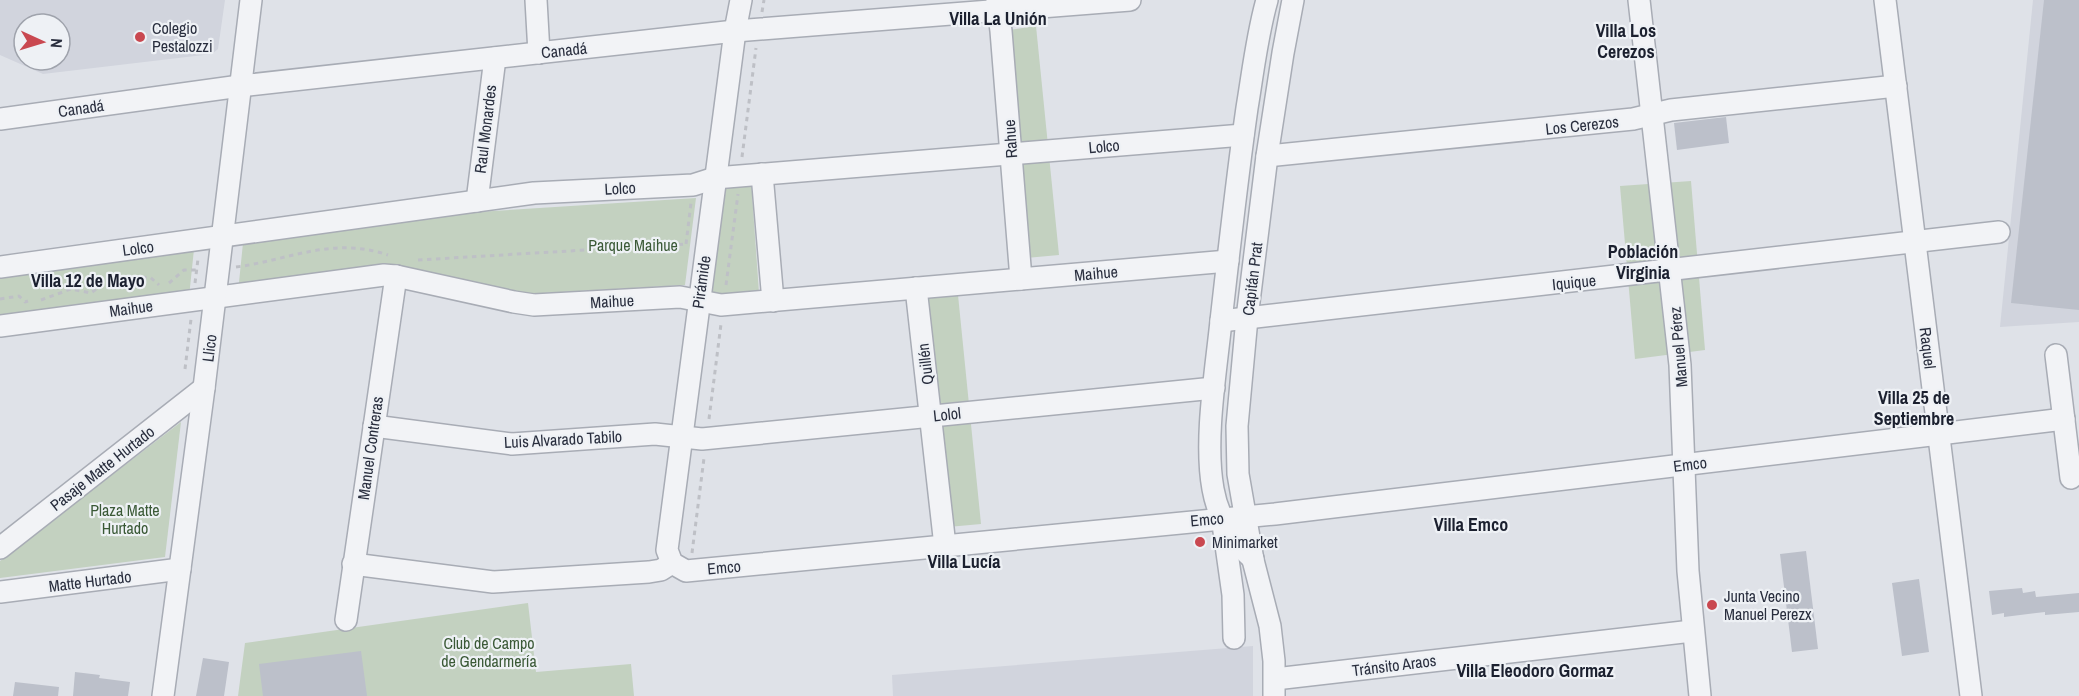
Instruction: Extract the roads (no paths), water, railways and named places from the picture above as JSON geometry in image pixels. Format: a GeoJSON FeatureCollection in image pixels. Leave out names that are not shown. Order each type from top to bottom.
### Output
{"type":"FeatureCollection","features":[{"type":"Feature","properties":{"kind":"street","name":"Llico"},"geometry":{"type":"LineString","coordinates":[[163,696],[204,388],[251,0]]}},
{"type":"Feature","properties":{"kind":"street"},"geometry":{"type":"LineString","coordinates":[[536,0],[539,53]]}},
{"type":"Feature","properties":{"kind":"street","name":"Pirámide"},"geometry":{"type":"LineString","coordinates":[[682,560],[667,550],[715,178],[741,0]]}},
{"type":"Feature","properties":{"kind":"street","name":"Canadá"},"geometry":{"type":"LineString","coordinates":[[0,119],[240,86],[735,31],[997,5],[1130,0]]}},
{"type":"Feature","properties":{"kind":"street","name":"Capitán Prat"},"geometry":{"type":"LineString","coordinates":[[1234,638],[1233,595],[1222,518],[1216,501],[1211,472],[1214,388],[1243,135],[1256,47],[1267,0]]}},
{"type":"Feature","properties":{"kind":"street","name":"Capitán Prat"},"geometry":{"type":"LineString","coordinates":[[1275,688],[1270,626],[1253,560],[1238,474],[1237,442],[1247,318],[1267,156],[1282,53],[1293,0]]}},
{"type":"Feature","properties":{"kind":"street","name":"Manuel Pérez"},"geometry":{"type":"LineString","coordinates":[[1639,0],[1680,365],[1688,571],[1700,696]]}},
{"type":"Feature","properties":{"kind":"street","name":"Raquel"},"geometry":{"type":"LineString","coordinates":[[1885,0],[1971,696]]}},
{"type":"Feature","properties":{"kind":"street","name":"Rahue"},"geometry":{"type":"LineString","coordinates":[[997,5],[1021,279]]}},
{"type":"Feature","properties":{"kind":"street","name":"Raul Monardes"},"geometry":{"type":"LineString","coordinates":[[477,201],[495,58]]}},
{"type":"Feature","properties":{"kind":"street","name":"Los Cerezos"},"geometry":{"type":"LineString","coordinates":[[1267,156],[1633,120],[1671,110],[1896,86]]}},
{"type":"Feature","properties":{"kind":"street","name":"Lolco"},"geometry":{"type":"LineString","coordinates":[[0,267],[534,193],[693,185],[715,178],[1243,135]]}},
{"type":"Feature","properties":{"kind":"street"},"geometry":{"type":"LineString","coordinates":[[762,174],[773,301]]}},
{"type":"Feature","properties":{"kind":"street","name":"Iquique"},"geometry":{"type":"LineString","coordinates":[[1221,321],[1999,232]]}},
{"type":"Feature","properties":{"kind":"street","name":"Maihue"},"geometry":{"type":"LineString","coordinates":[[0,326],[374,276],[396,276],[534,305],[680,297],[723,305],[1228,261]]}},
{"type":"Feature","properties":{"kind":"street","name":"Manuel Contreras"},"geometry":{"type":"LineString","coordinates":[[346,620],[396,276]]}},
{"type":"Feature","properties":{"kind":"street","name":"Quillén"},"geometry":{"type":"LineString","coordinates":[[916,288],[945,546]]}},
{"type":"Feature","properties":{"kind":"street"},"geometry":{"type":"LineString","coordinates":[[2056,355],[2071,478]]}},
{"type":"Feature","properties":{"kind":"street","name":"Pasaje Matte Hurtado"},"geometry":{"type":"LineString","coordinates":[[0,548],[204,388]]}},
{"type":"Feature","properties":{"kind":"street","name":"Lolol"},"geometry":{"type":"LineString","coordinates":[[681,436],[706,438],[1214,388]]}},
{"type":"Feature","properties":{"kind":"street","name":"Emco"},"geometry":{"type":"LineString","coordinates":[[682,560],[686,571],[1246,516],[2064,419]]}},
{"type":"Feature","properties":{"kind":"street","name":"Luis Alvarado Tabilo"},"geometry":{"type":"LineString","coordinates":[[374,426],[512,444],[655,434],[681,436]]}},
{"type":"Feature","properties":{"kind":"street","name":"Capitán Prat"},"geometry":{"type":"LineString","coordinates":[[1222,518],[1239,546],[1253,560]]}},
{"type":"Feature","properties":{"kind":"street"},"geometry":{"type":"LineString","coordinates":[[353,564],[493,582],[649,572],[661,570],[682,560]]}},
{"type":"Feature","properties":{"kind":"street","name":"Matte Hurtado"},"geometry":{"type":"LineString","coordinates":[[0,592],[180,569]]}},
{"type":"Feature","properties":{"kind":"street","name":"Tránsito Araos"},"geometry":{"type":"LineString","coordinates":[[1275,688],[1692,631]]}},
{"type":"Feature","properties":{"kind":"place","name":"Colegio Pestalozzi"},"geometry":{"type":"Point","coordinates":[140,37]}},
{"type":"Feature","properties":{"kind":"place","name":"Minimarket"},"geometry":{"type":"Point","coordinates":[1200,542]}},
{"type":"Feature","properties":{"kind":"place","name":"Junta Vecino Manuel Perezx"},"geometry":{"type":"Point","coordinates":[1712,605]}},
{"type":"Feature","properties":{"kind":"district","name":"Villa La Unión"},"geometry":{"type":"Point","coordinates":[998,18]}},
{"type":"Feature","properties":{"kind":"district","name":"Villa Los Cerezos"},"geometry":{"type":"Point","coordinates":[1626,40]}},
{"type":"Feature","properties":{"kind":"district","name":"Población Virginia"},"geometry":{"type":"Point","coordinates":[1643,261]}},
{"type":"Feature","properties":{"kind":"district","name":"Villa 12 de Mayo"},"geometry":{"type":"Point","coordinates":[88,280]}},
{"type":"Feature","properties":{"kind":"district","name":"Villa 25 de Septiembre"},"geometry":{"type":"Point","coordinates":[1914,407]}},
{"type":"Feature","properties":{"kind":"district","name":"Villa Emco"},"geometry":{"type":"Point","coordinates":[1471,524]}},
{"type":"Feature","properties":{"kind":"district","name":"Villa Lucía"},"geometry":{"type":"Point","coordinates":[964,561]}},
{"type":"Feature","properties":{"kind":"district","name":"Villa Eleodoro Gormaz"},"geometry":{"type":"Point","coordinates":[1535,670]}},
{"type":"Feature","properties":{"kind":"park label","name":"Parque Maihue"},"geometry":{"type":"Point","coordinates":[633,245]}},
{"type":"Feature","properties":{"kind":"park label","name":"Plaza Matte Hurtado"},"geometry":{"type":"Point","coordinates":[125,519]}},
{"type":"Feature","properties":{"kind":"park label","name":"Club de Campo de Gendarmería"},"geometry":{"type":"Point","coordinates":[489,652]}}]}
